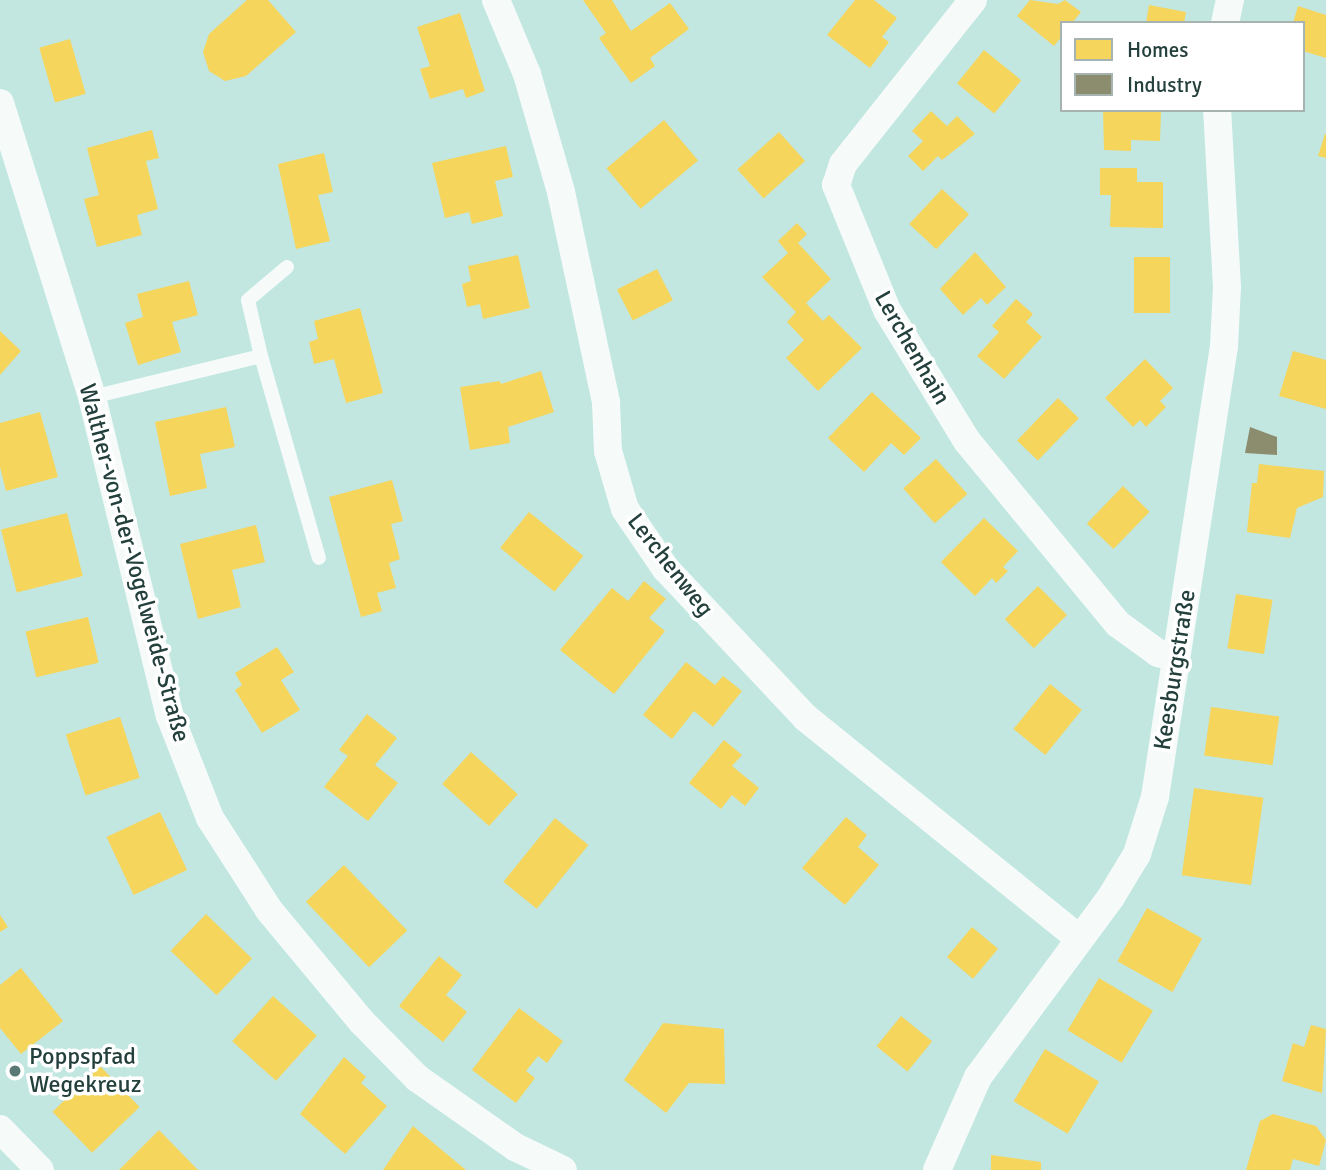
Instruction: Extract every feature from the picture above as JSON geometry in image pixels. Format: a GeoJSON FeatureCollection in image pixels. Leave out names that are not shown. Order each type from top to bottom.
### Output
{"type":"FeatureCollection","features":[{"type":"Feature","properties":{"kind":"street","name":"Lerchenweg"},"geometry":{"type":"LineString","coordinates":[[496,0],[527,74],[561,192],[606,402],[608,451],[625,509],[666,569],[806,718],[1080,939]]}},
{"type":"Feature","properties":{"kind":"street","name":"Lerchenhain"},"geometry":{"type":"LineString","coordinates":[[973,0],[843,164],[836,185],[887,310],[967,441],[1118,624],[1158,653],[1175,657]]}},
{"type":"Feature","properties":{"kind":"street"},"geometry":{"type":"LineString","coordinates":[[1225,21],[1230,0]]}},
{"type":"Feature","properties":{"kind":"street","name":"Walther-von-der-Vogelweide-Straße"},"geometry":{"type":"LineString","coordinates":[[0,103],[92,397],[170,716],[210,818],[269,910],[362,1022],[417,1078],[515,1147],[563,1170]]}},
{"type":"Feature","properties":{"kind":"street","name":"Keesburgstraße"},"geometry":{"type":"LineString","coordinates":[[937,1170],[978,1077],[1080,939],[1137,854],[1155,797],[1175,657],[1197,543],[1224,346],[1227,287],[1217,112]]}},
{"type":"Feature","properties":{"kind":"street"},"geometry":{"type":"LineString","coordinates":[[2,1136],[40,1170]]}},
{"type":"Feature","properties":{"kind":"lane"},"geometry":{"type":"LineString","coordinates":[[287,267],[248,300],[261,356],[319,558]]}},
{"type":"Feature","properties":{"kind":"lane"},"geometry":{"type":"LineString","coordinates":[[92,397],[261,356]]}},
{"type":"Feature","properties":{"kind":"building: Homes"},"geometry":{"type":"Polygon","coordinates":[[[247,0],[268,0],[296,32],[246,76],[225,81],[209,71],[203,52],[209,34],[247,0]]]}},
{"type":"Feature","properties":{"kind":"building: Homes"},"geometry":{"type":"Polygon","coordinates":[[[583,0],[612,0],[631,31],[670,3],[689,29],[650,58],[655,66],[631,83],[599,38],[606,33],[583,0]]]}},
{"type":"Feature","properties":{"kind":"building: Homes"},"geometry":{"type":"Polygon","coordinates":[[[855,0],[874,0],[897,18],[882,37],[889,42],[870,68],[827,35],[855,0]]]}},
{"type":"Feature","properties":{"kind":"building: Homes"},"geometry":{"type":"Polygon","coordinates":[[[1030,0],[1058,4],[1065,0],[1081,12],[1074,21],[1060,21],[1060,38],[1054,46],[1017,16],[1030,0]]]}},
{"type":"Feature","properties":{"kind":"building: Homes"},"geometry":{"type":"Polygon","coordinates":[[[1149,5],[1186,12],[1184,21],[1146,21],[1149,5]]]}},
{"type":"Feature","properties":{"kind":"building: Homes"},"geometry":{"type":"Polygon","coordinates":[[[1298,6],[1326,15],[1326,58],[1305,52],[1305,21],[1294,21],[1298,6]]]}},
{"type":"Feature","properties":{"kind":"building: Homes"},"geometry":{"type":"Polygon","coordinates":[[[460,13],[485,91],[466,98],[463,89],[430,99],[420,69],[430,66],[417,27],[460,13]]]}},
{"type":"Feature","properties":{"kind":"building: Homes"},"geometry":{"type":"Polygon","coordinates":[[[70,39],[86,94],[55,103],[39,48],[70,39]]]}},
{"type":"Feature","properties":{"kind":"building: Homes"},"geometry":{"type":"Polygon","coordinates":[[[984,50],[1021,80],[994,114],[957,83],[984,50]]]}},
{"type":"Feature","properties":{"kind":"building: Homes"},"geometry":{"type":"Polygon","coordinates":[[[931,111],[947,126],[957,116],[975,134],[942,160],[938,156],[923,171],[908,156],[923,141],[912,131],[931,111]]]}},
{"type":"Feature","properties":{"kind":"building: Homes"},"geometry":{"type":"Polygon","coordinates":[[[1103,112],[1161,112],[1160,141],[1131,140],[1131,151],[1104,150],[1103,112]]]}},
{"type":"Feature","properties":{"kind":"building: Homes"},"geometry":{"type":"Polygon","coordinates":[[[664,120],[698,161],[641,209],[607,168],[664,120]]]}},
{"type":"Feature","properties":{"kind":"building: Homes"},"geometry":{"type":"Polygon","coordinates":[[[152,130],[159,158],[146,161],[158,209],[137,215],[142,235],[97,247],[84,199],[99,195],[87,148],[152,130]]]}},
{"type":"Feature","properties":{"kind":"building: Homes"},"geometry":{"type":"Polygon","coordinates":[[[779,132],[805,161],[763,198],[737,169],[779,132]]]}},
{"type":"Feature","properties":{"kind":"building: Homes"},"geometry":{"type":"Polygon","coordinates":[[[1326,134],[1326,158],[1318,156],[1326,134]]]}},
{"type":"Feature","properties":{"kind":"building: Homes"},"geometry":{"type":"Polygon","coordinates":[[[506,146],[513,177],[495,181],[503,216],[472,224],[469,212],[445,218],[432,163],[506,146]]]}},
{"type":"Feature","properties":{"kind":"building: Homes"},"geometry":{"type":"Polygon","coordinates":[[[324,153],[333,192],[318,195],[330,241],[296,249],[278,164],[324,153]]]}},
{"type":"Feature","properties":{"kind":"building: Homes"},"geometry":{"type":"Polygon","coordinates":[[[1100,168],[1137,168],[1137,182],[1163,182],[1163,228],[1110,227],[1111,195],[1100,195],[1100,168]]]}},
{"type":"Feature","properties":{"kind":"building: Homes"},"geometry":{"type":"Polygon","coordinates":[[[942,189],[969,214],[936,249],[909,224],[942,189]]]}},
{"type":"Feature","properties":{"kind":"building: Homes"},"geometry":{"type":"Polygon","coordinates":[[[797,223],[807,234],[798,243],[831,279],[806,303],[823,321],[829,315],[862,348],[818,391],[786,358],[804,340],[787,322],[796,312],[762,277],[788,253],[778,241],[797,223]]]}},
{"type":"Feature","properties":{"kind":"building: Homes"},"geometry":{"type":"Polygon","coordinates":[[[975,252],[1006,287],[987,305],[981,298],[963,315],[940,289],[975,252]]]}},
{"type":"Feature","properties":{"kind":"building: Homes"},"geometry":{"type":"Polygon","coordinates":[[[518,255],[530,308],[483,319],[480,304],[467,307],[462,284],[471,281],[468,266],[518,255]]]}},
{"type":"Feature","properties":{"kind":"building: Homes"},"geometry":{"type":"Polygon","coordinates":[[[1134,257],[1170,257],[1170,313],[1134,313],[1134,257]]]}},
{"type":"Feature","properties":{"kind":"building: Homes"},"geometry":{"type":"Polygon","coordinates":[[[657,269],[673,300],[633,321],[617,289],[657,269]]]}},
{"type":"Feature","properties":{"kind":"building: Homes"},"geometry":{"type":"Polygon","coordinates":[[[189,281],[198,315],[172,322],[181,352],[138,365],[125,323],[143,317],[137,294],[189,281]]]}},
{"type":"Feature","properties":{"kind":"building: Homes"},"geometry":{"type":"Polygon","coordinates":[[[1016,299],[1033,314],[1026,322],[1042,337],[1004,379],[977,356],[999,332],[992,326],[1016,299]]]}},
{"type":"Feature","properties":{"kind":"building: Homes"},"geometry":{"type":"Polygon","coordinates":[[[360,308],[383,393],[346,403],[334,359],[314,364],[309,342],[318,339],[314,321],[360,308]]]}},
{"type":"Feature","properties":{"kind":"building: Homes"},"geometry":{"type":"Polygon","coordinates":[[[0,331],[21,351],[0,375],[0,331]]]}},
{"type":"Feature","properties":{"kind":"building: Homes"},"geometry":{"type":"Polygon","coordinates":[[[1293,351],[1326,360],[1326,409],[1279,396],[1293,351]]]}},
{"type":"Feature","properties":{"kind":"building: Homes"},"geometry":{"type":"Polygon","coordinates":[[[1145,359],[1173,388],[1160,401],[1166,407],[1146,427],[1140,420],[1133,427],[1105,398],[1145,359]]]}},
{"type":"Feature","properties":{"kind":"building: Homes"},"geometry":{"type":"Polygon","coordinates":[[[541,371],[554,412],[508,427],[510,443],[470,450],[460,387],[500,381],[501,384],[541,371]]]}},
{"type":"Feature","properties":{"kind":"building: Homes"},"geometry":{"type":"Polygon","coordinates":[[[872,392],[921,438],[904,455],[891,443],[864,472],[828,438],[872,392]]]}},
{"type":"Feature","properties":{"kind":"building: Homes"},"geometry":{"type":"Polygon","coordinates":[[[1058,398],[1079,418],[1038,461],[1017,440],[1058,398]]]}},
{"type":"Feature","properties":{"kind":"building: Homes"},"geometry":{"type":"Polygon","coordinates":[[[226,407],[235,447],[200,454],[207,488],[170,496],[155,422],[226,407]]]}},
{"type":"Feature","properties":{"kind":"building: Homes"},"geometry":{"type":"Polygon","coordinates":[[[40,412],[58,477],[6,491],[0,467],[0,423],[40,412]]]}},
{"type":"Feature","properties":{"kind":"building: Homes"},"geometry":{"type":"Polygon","coordinates":[[[936,459],[967,494],[935,523],[903,488],[936,459]]]}},
{"type":"Feature","properties":{"kind":"building: Homes"},"geometry":{"type":"Polygon","coordinates":[[[1259,464],[1324,471],[1323,497],[1297,508],[1290,538],[1247,532],[1252,483],[1257,483],[1259,464]]]}},
{"type":"Feature","properties":{"kind":"building: Homes"},"geometry":{"type":"Polygon","coordinates":[[[392,480],[403,521],[391,524],[400,559],[389,563],[396,588],[377,593],[382,611],[361,617],[329,497],[392,480]]]}},
{"type":"Feature","properties":{"kind":"building: Homes"},"geometry":{"type":"Polygon","coordinates":[[[1123,486],[1150,512],[1113,549],[1087,523],[1123,486]]]}},
{"type":"Feature","properties":{"kind":"building: Homes"},"geometry":{"type":"Polygon","coordinates":[[[529,512],[583,556],[554,592],[500,548],[529,512]]]}},
{"type":"Feature","properties":{"kind":"building: Homes"},"geometry":{"type":"Polygon","coordinates":[[[67,513],[83,576],[17,593],[1,529],[67,513]]]}},
{"type":"Feature","properties":{"kind":"building: Homes"},"geometry":{"type":"Polygon","coordinates":[[[984,518],[1018,551],[1003,567],[1008,571],[996,583],[992,578],[975,596],[941,562],[984,518]]]}},
{"type":"Feature","properties":{"kind":"building: Homes"},"geometry":{"type":"Polygon","coordinates":[[[256,525],[265,562],[232,570],[241,607],[198,619],[180,544],[256,525]]]}},
{"type":"Feature","properties":{"kind":"building: Homes"},"geometry":{"type":"Polygon","coordinates":[[[644,581],[666,599],[649,618],[665,631],[614,694],[560,650],[612,588],[628,601],[644,581]]]}},
{"type":"Feature","properties":{"kind":"building: Homes"},"geometry":{"type":"Polygon","coordinates":[[[1038,586],[1067,615],[1034,648],[1005,619],[1038,586]]]}},
{"type":"Feature","properties":{"kind":"building: Homes"},"geometry":{"type":"Polygon","coordinates":[[[1236,594],[1273,600],[1264,654],[1227,648],[1236,594]]]}},
{"type":"Feature","properties":{"kind":"building: Homes"},"geometry":{"type":"Polygon","coordinates":[[[88,617],[99,663],[36,677],[26,631],[88,617]]]}},
{"type":"Feature","properties":{"kind":"building: Homes"},"geometry":{"type":"Polygon","coordinates":[[[277,647],[294,672],[281,680],[300,710],[262,733],[235,690],[242,685],[235,673],[277,647]]]}},
{"type":"Feature","properties":{"kind":"building: Homes"},"geometry":{"type":"Polygon","coordinates":[[[686,662],[715,685],[723,676],[742,691],[713,727],[694,711],[672,739],[643,715],[686,662]]]}},
{"type":"Feature","properties":{"kind":"building: Homes"},"geometry":{"type":"Polygon","coordinates":[[[1050,684],[1082,710],[1045,755],[1013,729],[1050,684]]]}},
{"type":"Feature","properties":{"kind":"building: Homes"},"geometry":{"type":"Polygon","coordinates":[[[1211,707],[1279,717],[1273,765],[1204,756],[1211,707]]]}},
{"type":"Feature","properties":{"kind":"building: Homes"},"geometry":{"type":"Polygon","coordinates":[[[367,714],[397,738],[375,765],[398,783],[368,821],[324,787],[348,756],[339,750],[367,714]]]}},
{"type":"Feature","properties":{"kind":"building: Homes"},"geometry":{"type":"Polygon","coordinates":[[[120,717],[140,778],[86,795],[66,735],[120,717]]]}},
{"type":"Feature","properties":{"kind":"building: Homes"},"geometry":{"type":"Polygon","coordinates":[[[724,740],[742,755],[732,766],[759,788],[745,806],[732,795],[721,809],[689,783],[724,740]]]}},
{"type":"Feature","properties":{"kind":"building: Homes"},"geometry":{"type":"Polygon","coordinates":[[[471,752],[518,794],[489,826],[442,784],[471,752]]]}},
{"type":"Feature","properties":{"kind":"building: Homes"},"geometry":{"type":"Polygon","coordinates":[[[1194,788],[1263,798],[1251,885],[1182,875],[1194,788]]]}},
{"type":"Feature","properties":{"kind":"building: Homes"},"geometry":{"type":"Polygon","coordinates":[[[160,812],[187,870],[134,895],[107,837],[160,812]]]}},
{"type":"Feature","properties":{"kind":"building: Homes"},"geometry":{"type":"Polygon","coordinates":[[[846,817],[867,835],[858,847],[879,865],[845,905],[802,868],[846,817]]]}},
{"type":"Feature","properties":{"kind":"building: Homes"},"geometry":{"type":"Polygon","coordinates":[[[555,818],[588,845],[537,909],[503,882],[555,818]]]}},
{"type":"Feature","properties":{"kind":"building: Homes"},"geometry":{"type":"Polygon","coordinates":[[[344,865],[407,930],[369,967],[306,902],[344,865]]]}},
{"type":"Feature","properties":{"kind":"building: Homes"},"geometry":{"type":"Polygon","coordinates":[[[1147,908],[1202,939],[1173,992],[1117,961],[1147,908]]]}},
{"type":"Feature","properties":{"kind":"building: Homes"},"geometry":{"type":"Polygon","coordinates":[[[206,914],[252,958],[217,995],[171,951],[206,914]]]}},
{"type":"Feature","properties":{"kind":"building: Homes"},"geometry":{"type":"Polygon","coordinates":[[[0,915],[8,927],[0,932],[0,915]]]}},
{"type":"Feature","properties":{"kind":"building: Homes"},"geometry":{"type":"Polygon","coordinates":[[[972,927],[998,949],[973,979],[947,957],[972,927]]]}},
{"type":"Feature","properties":{"kind":"building: Homes"},"geometry":{"type":"Polygon","coordinates":[[[439,956],[462,975],[446,995],[467,1012],[443,1042],[399,1006],[439,956]]]}},
{"type":"Feature","properties":{"kind":"building: Homes"},"geometry":{"type":"Polygon","coordinates":[[[21,968],[63,1021],[21,1054],[0,1028],[0,985],[21,968]]]}},
{"type":"Feature","properties":{"kind":"building: Homes"},"geometry":{"type":"Polygon","coordinates":[[[1099,978],[1153,1010],[1122,1063],[1068,1030],[1099,978]]]}},
{"type":"Feature","properties":{"kind":"building: Homes"},"geometry":{"type":"Polygon","coordinates":[[[273,996],[317,1035],[276,1081],[232,1041],[273,996]]]}},
{"type":"Feature","properties":{"kind":"building: Homes"},"geometry":{"type":"Polygon","coordinates":[[[519,1008],[563,1041],[547,1063],[538,1056],[526,1071],[535,1078],[516,1103],[472,1070],[519,1008]]]}},
{"type":"Feature","properties":{"kind":"building: Homes"},"geometry":{"type":"Polygon","coordinates":[[[901,1016],[932,1041],[908,1071],[876,1046],[901,1016]]]}},
{"type":"Feature","properties":{"kind":"building: Homes"},"geometry":{"type":"Polygon","coordinates":[[[663,1023],[724,1029],[725,1084],[689,1083],[666,1113],[624,1080],[663,1023]]]}},
{"type":"Feature","properties":{"kind":"building: Homes"},"geometry":{"type":"Polygon","coordinates":[[[1311,1025],[1326,1029],[1322,1093],[1282,1081],[1293,1043],[1304,1047],[1311,1025]]]}},
{"type":"Feature","properties":{"kind":"building: Homes"},"geometry":{"type":"Polygon","coordinates":[[[1045,1049],[1099,1081],[1068,1134],[1014,1101],[1045,1049]]]}},
{"type":"Feature","properties":{"kind":"building: Homes"},"geometry":{"type":"Polygon","coordinates":[[[344,1057],[366,1077],[361,1083],[387,1106],[345,1154],[300,1114],[344,1057]]]}},
{"type":"Feature","properties":{"kind":"building: Homes"},"geometry":{"type":"Polygon","coordinates":[[[100,1066],[140,1107],[92,1153],[53,1112],[100,1066]]]}},
{"type":"Feature","properties":{"kind":"building: Homes"},"geometry":{"type":"Polygon","coordinates":[[[1273,1114],[1316,1126],[1326,1140],[1319,1166],[1293,1159],[1290,1170],[1246,1170],[1260,1121],[1273,1114]]]}},
{"type":"Feature","properties":{"kind":"building: Homes"},"geometry":{"type":"Polygon","coordinates":[[[413,1126],[466,1170],[383,1170],[413,1126]]]}},
{"type":"Feature","properties":{"kind":"building: Homes"},"geometry":{"type":"Polygon","coordinates":[[[159,1130],[198,1170],[119,1170],[159,1130]]]}},
{"type":"Feature","properties":{"kind":"building: Homes"},"geometry":{"type":"Polygon","coordinates":[[[991,1155],[1041,1162],[1041,1170],[991,1170],[991,1155]]]}},
{"type":"Feature","properties":{"kind":"building: Industry"},"geometry":{"type":"Polygon","coordinates":[[[1250,427],[1277,437],[1277,455],[1245,453],[1250,427]]]}},
{"type":"Feature","properties":{"kind":"place","name":"Poppspfad Wegekreuz"},"geometry":{"type":"Point","coordinates":[15,1071]}}]}
